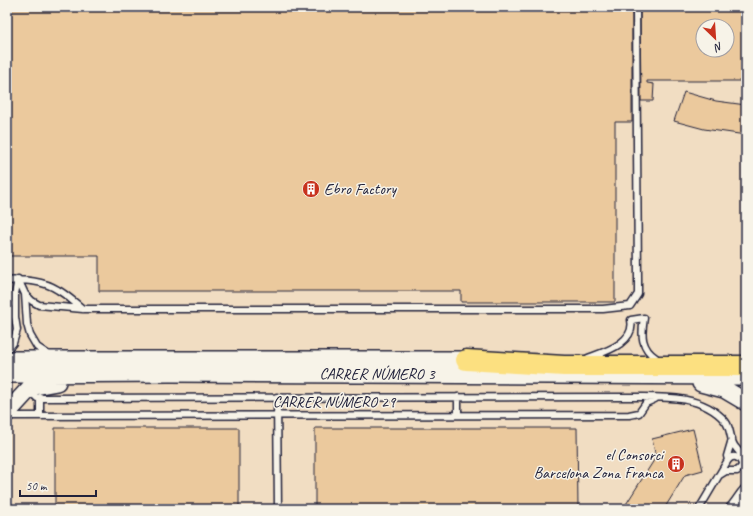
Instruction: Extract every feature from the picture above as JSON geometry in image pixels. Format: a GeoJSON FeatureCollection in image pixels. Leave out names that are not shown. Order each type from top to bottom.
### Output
{"type":"FeatureCollection","features":[{"type":"Feature","properties":{"kind":"highway"},"geometry":{"type":"LineString","coordinates":[[466,360],[564,366],[746,366]]}},
{"type":"Feature","properties":{"kind":"main road","name":"CARRER NÚMERO 3"},"geometry":{"type":"LineString","coordinates":[[7,360],[466,360]]}},
{"type":"Feature","properties":{"kind":"main road","name":"CARRER NÚMERO 3"},"geometry":{"type":"LineString","coordinates":[[7,374],[368,374],[672,377],[746,376]]}},
{"type":"Feature","properties":{"kind":"main road"},"geometry":{"type":"LineString","coordinates":[[7,413],[26,392],[37,392],[87,374]]}},
{"type":"Feature","properties":{"kind":"main road"},"geometry":{"type":"LineString","coordinates":[[672,377],[718,387],[735,394],[746,402]]}},
{"type":"Feature","properties":{"kind":"lane"},"geometry":{"type":"LineString","coordinates":[[18,279],[25,294],[32,302],[39,305],[83,309],[603,309],[630,306],[638,294],[636,7]]}},
{"type":"Feature","properties":{"kind":"lane"},"geometry":{"type":"LineString","coordinates":[[7,281],[18,279],[37,282],[58,290],[83,309]]}},
{"type":"Feature","properties":{"kind":"lane"},"geometry":{"type":"LineString","coordinates":[[7,350],[13,343],[17,330],[15,317],[15,294],[18,279]]}},
{"type":"Feature","properties":{"kind":"lane"},"geometry":{"type":"LineString","coordinates":[[25,294],[28,317],[27,324],[33,340],[37,347],[56,360]]}},
{"type":"Feature","properties":{"kind":"lane"},"geometry":{"type":"LineString","coordinates":[[588,358],[615,347],[622,342],[628,336],[631,329],[631,320],[644,318],[643,344],[649,354],[656,358]]}},
{"type":"Feature","properties":{"kind":"lane"},"geometry":{"type":"LineString","coordinates":[[37,392],[40,416]]}},
{"type":"Feature","properties":{"kind":"lane","name":"CARRER NÚMERO 29"},"geometry":{"type":"LineString","coordinates":[[37,392],[277,397],[636,397],[687,400],[709,409],[725,421],[730,430],[736,448],[742,454],[744,460],[742,466]]}},
{"type":"Feature","properties":{"kind":"lane"},"geometry":{"type":"LineString","coordinates":[[277,397],[278,509]]}},
{"type":"Feature","properties":{"kind":"lane"},"geometry":{"type":"LineString","coordinates":[[458,397],[458,415]]}},
{"type":"Feature","properties":{"kind":"lane"},"geometry":{"type":"LineString","coordinates":[[636,397],[641,400],[643,407]]}},
{"type":"Feature","properties":{"kind":"lane","name":"CARRER NÚMERO 29"},"geometry":{"type":"LineString","coordinates":[[7,416],[635,414],[640,412],[643,407],[652,400],[663,398]]}},
{"type":"Feature","properties":{"kind":"lane"},"geometry":{"type":"LineString","coordinates":[[730,471],[727,467],[727,456],[732,439]]}},
{"type":"Feature","properties":{"kind":"lane"},"geometry":{"type":"LineString","coordinates":[[698,509],[727,461],[731,457],[736,457],[741,461],[742,466],[737,471],[724,471],[718,476]]}},
{"type":"Feature","properties":{"kind":"shaded area"},"geometry":{"type":"Polygon","coordinates":[[[7,7],[746,7],[746,509],[7,509],[7,7]]]}},
{"type":"Feature","properties":{"kind":"building","name":"Ebro Factory"},"geometry":{"type":"Polygon","coordinates":[[[7,7],[632,7],[632,122],[615,122],[615,302],[461,302],[461,291],[99,291],[99,256],[7,256],[7,7]]]}},
{"type":"Feature","properties":{"kind":"building"},"geometry":{"type":"Polygon","coordinates":[[[640,7],[746,7],[746,81],[647,81],[647,83],[654,84],[653,101],[641,101],[640,7]]]}},
{"type":"Feature","properties":{"kind":"building"},"geometry":{"type":"Polygon","coordinates":[[[684,92],[716,101],[746,105],[746,135],[704,129],[674,121],[684,92]]]}},
{"type":"Feature","properties":{"kind":"building"},"geometry":{"type":"Polygon","coordinates":[[[55,428],[239,428],[239,509],[55,509],[55,428]]]}},
{"type":"Feature","properties":{"kind":"building"},"geometry":{"type":"Polygon","coordinates":[[[315,428],[577,428],[578,509],[315,509],[315,428]]]}},
{"type":"Feature","properties":{"kind":"building","name":"el Consorci Barcelona Zona Franca"},"geometry":{"type":"Polygon","coordinates":[[[693,429],[703,470],[685,475],[664,509],[623,509],[656,457],[652,439],[693,429]]]}},
{"type":"Feature","properties":{"kind":"place","name":"Ebro Factory"},"geometry":{"type":"Point","coordinates":[311,189]}},
{"type":"Feature","properties":{"kind":"place","name":"el Consorci Barcelona Zona Franca"},"geometry":{"type":"Point","coordinates":[676,464]}}]}
